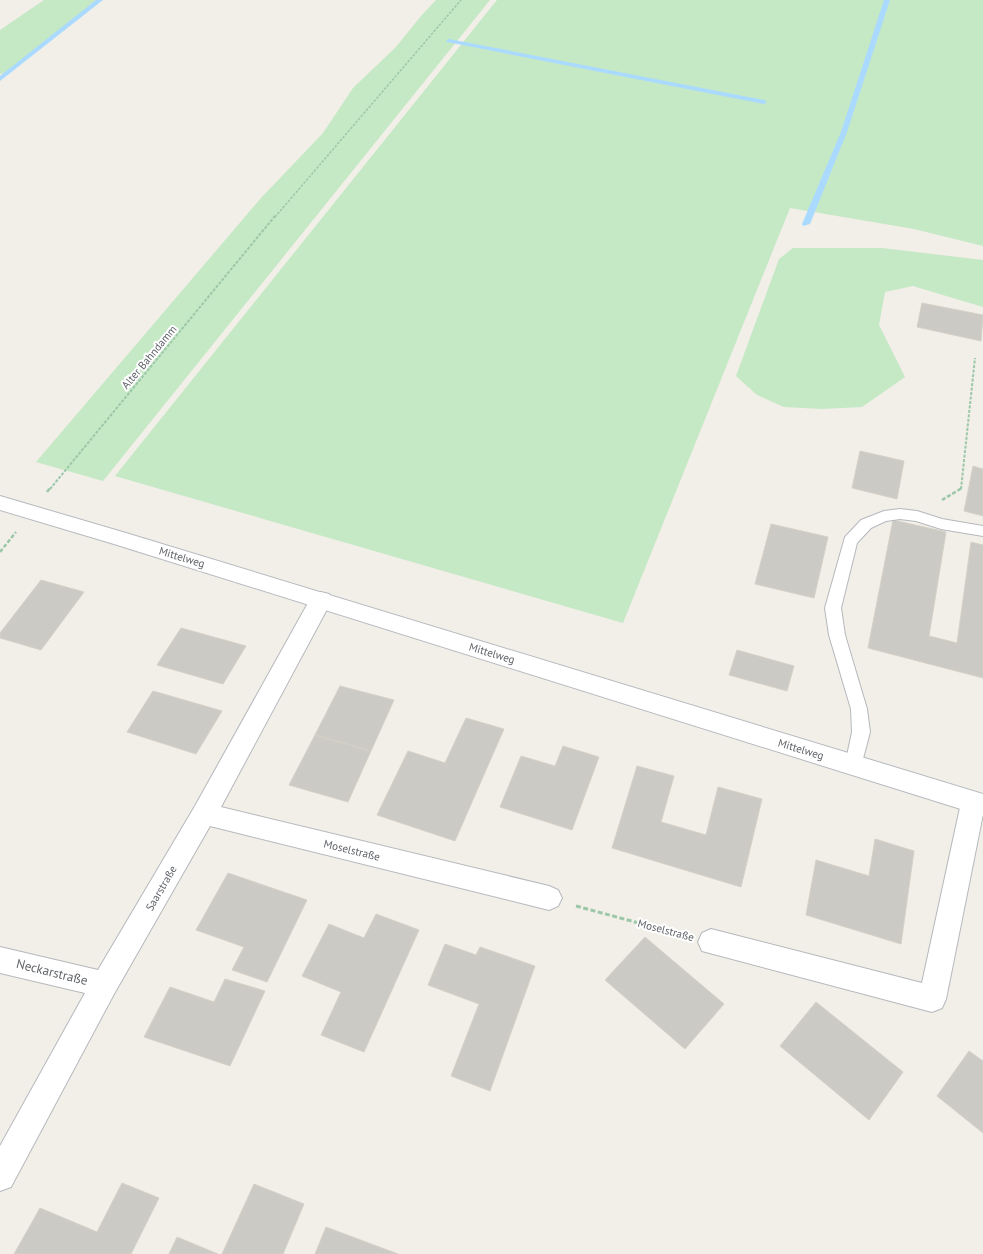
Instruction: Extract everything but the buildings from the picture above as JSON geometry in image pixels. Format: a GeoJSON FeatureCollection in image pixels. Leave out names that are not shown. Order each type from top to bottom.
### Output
{"type":"FeatureCollection","features":[{"type":"Feature","properties":{"kind":"street","name":"Mittelweg"},"geometry":{"type":"LineString","coordinates":[[0,503],[321,600],[978,804]]}},
{"type":"Feature","properties":{"kind":"street","name":"Saarstraße"},"geometry":{"type":"LineString","coordinates":[[0,1176],[104,985],[204,814],[321,600]]}},
{"type":"Feature","properties":{"kind":"street"},"geometry":{"type":"LineString","coordinates":[[711,942],[932,999],[978,804]]}},
{"type":"Feature","properties":{"kind":"street","name":"Moselstraße"},"geometry":{"type":"LineString","coordinates":[[204,814],[549,898]]}},
{"type":"Feature","properties":{"kind":"street","name":"Neckarstraße"},"geometry":{"type":"LineString","coordinates":[[0,960],[104,985]]}},
{"type":"Feature","properties":{"kind":"lane"},"geometry":{"type":"LineString","coordinates":[[854,765],[861,732],[859,709],[837,636],[833,608],[841,571],[850,541],[866,524],[884,516],[900,514],[917,516],[941,524],[983,531]]}},
{"type":"Feature","properties":{"kind":"path","name":"Alter Bahndamm"},"geometry":{"type":"LineString","coordinates":[[31,512],[278,212],[461,0]]}},
{"type":"Feature","properties":{"kind":"path"},"geometry":{"type":"LineString","coordinates":[[917,516],[962,488],[974,358]]}},
{"type":"Feature","properties":{"kind":"path","name":"Moselstraße"},"geometry":{"type":"LineString","coordinates":[[549,898],[711,942]]}},
{"type":"Feature","properties":{"kind":"green space"},"geometry":{"type":"Polygon","coordinates":[[[44,0],[98,0],[5,73],[0,74],[0,30],[44,0]]]}},
{"type":"Feature","properties":{"kind":"green space"},"geometry":{"type":"Polygon","coordinates":[[[436,0],[490,0],[103,481],[36,462],[261,198],[323,133],[353,88],[396,47],[436,0]]]}},
{"type":"Feature","properties":{"kind":"green space"},"geometry":{"type":"Polygon","coordinates":[[[497,0],[983,0],[983,246],[914,229],[790,208],[623,623],[115,476],[497,0]]]}},
{"type":"Feature","properties":{"kind":"green space"},"geometry":{"type":"Polygon","coordinates":[[[793,248],[882,248],[983,260],[983,307],[913,286],[885,292],[879,325],[905,377],[862,407],[822,409],[784,407],[757,395],[736,376],[779,259],[793,248]]]}},
{"type":"Feature","properties":{"kind":"waterway"},"geometry":{"type":"LineString","coordinates":[[0,79],[100,0]]}},
{"type":"Feature","properties":{"kind":"waterway"},"geometry":{"type":"LineString","coordinates":[[806,224],[844,132],[887,0]]}},
{"type":"Feature","properties":{"kind":"waterway"},"geometry":{"type":"LineString","coordinates":[[449,41],[764,102]]}}]}
